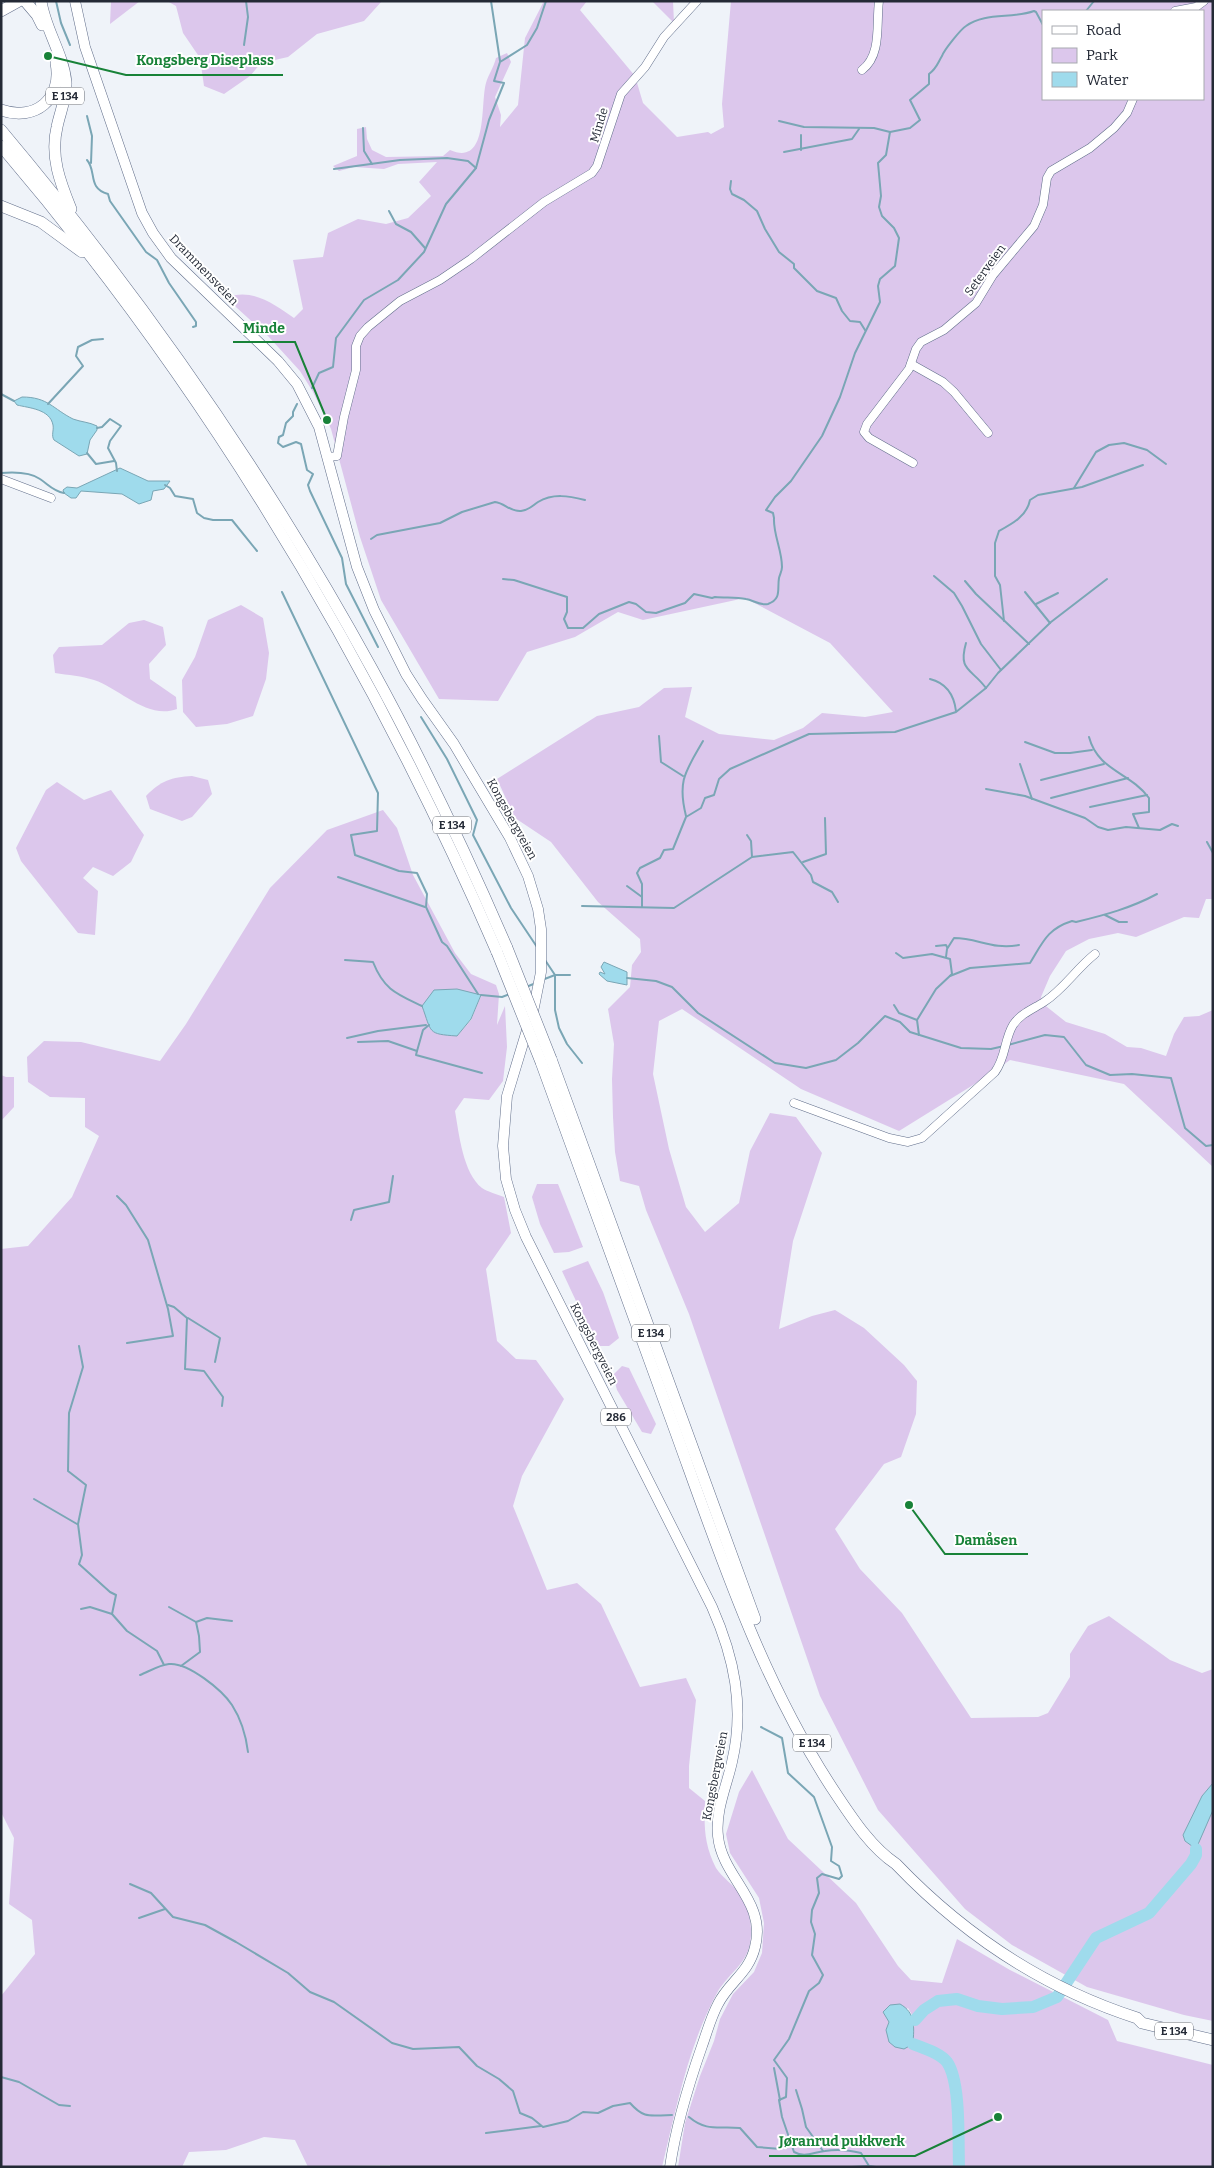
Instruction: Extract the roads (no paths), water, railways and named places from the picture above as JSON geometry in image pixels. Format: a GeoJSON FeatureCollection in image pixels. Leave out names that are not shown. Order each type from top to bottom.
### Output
{"type":"FeatureCollection","features":[{"type":"Feature","properties":{"kind":"highway"},"geometry":{"type":"LineString","coordinates":[[1,4],[4,1]]}},
{"type":"Feature","properties":{"kind":"highway","name":"E 134"},"geometry":{"type":"LineString","coordinates":[[1,11],[25,1],[40,21],[57,66],[57,84],[48,101],[32,112],[18,114],[1,110]]}},
{"type":"Feature","properties":{"kind":"highway","name":"E 134"},"geometry":{"type":"LineString","coordinates":[[41,1],[42,13],[62,61],[66,81],[65,97],[55,135],[55,154],[58,176],[76,221]]}},
{"type":"Feature","properties":{"kind":"highway","name":"E 134"},"geometry":{"type":"LineString","coordinates":[[1,130],[76,221],[138,301],[195,381],[260,479],[321,578],[376,676],[417,755],[453,828],[546,1060],[750,1608],[773,1664],[801,1722],[828,1770],[858,1815],[890,1853],[896,1864],[950,1916],[997,1951],[1042,1978],[1100,2005],[1137,2018],[1142,2023],[1213,2040]]}},
{"type":"Feature","properties":{"kind":"highway","name":"E 134"},"geometry":{"type":"LineString","coordinates":[[1,146],[94,260],[142,325],[209,420],[307,574],[363,672],[502,950]]}},
{"type":"Feature","properties":{"kind":"highway","name":"E 134"},"geometry":{"type":"LineString","coordinates":[[1,206],[41,222],[94,260]]}},
{"type":"Feature","properties":{"kind":"highway","name":"E 134"},"geometry":{"type":"LineString","coordinates":[[1137,2018],[1144,2017],[1213,2033]]}},
{"type":"Feature","properties":{"kind":"main road","name":"Drammensveien"},"geometry":{"type":"LineString","coordinates":[[75,1],[81,33],[142,213],[153,233],[171,258],[288,373],[311,410],[332,456],[362,580],[374,610],[406,674]]}},
{"type":"Feature","properties":{"kind":"main road","name":"Kongsbergveien"},"geometry":{"type":"LineString","coordinates":[[406,674],[454,744],[510,838],[528,876],[538,909],[542,950],[538,987],[509,1088],[504,1121],[503,1146],[506,1178],[515,1210],[535,1254],[712,1607],[730,1651],[737,1683],[738,1725],[733,1757],[719,1816],[718,1834],[725,1862],[753,1908],[757,1927],[756,1945],[751,1962],[724,1994],[715,2009],[681,2111],[670,2167]]}},
{"type":"Feature","properties":{"kind":"street","name":"Minde"},"geometry":{"type":"LineString","coordinates":[[332,456],[355,375],[356,346],[360,336],[378,317],[471,260],[544,202],[592,173],[597,166],[621,94],[645,67],[668,33],[697,1]]}},
{"type":"Feature","properties":{"kind":"street"},"geometry":{"type":"LineString","coordinates":[[862,70],[870,63],[874,53],[880,1]]}},
{"type":"Feature","properties":{"kind":"street"},"geometry":{"type":"LineString","coordinates":[[1180,10],[1196,7],[1204,1]]}},
{"type":"Feature","properties":{"kind":"street","name":"Seterveien"},"geometry":{"type":"LineString","coordinates":[[913,464],[869,438],[864,432],[876,410],[903,377],[921,342],[944,330],[976,303],[993,275],[1034,226],[1044,201],[1047,178],[1051,171],[1090,148],[1114,128],[1127,113],[1133,100]]}},
{"type":"Feature","properties":{"kind":"street"},"geometry":{"type":"LineString","coordinates":[[911,364],[943,382],[971,410],[988,433]]}},
{"type":"Feature","properties":{"kind":"street"},"geometry":{"type":"LineString","coordinates":[[1,478],[51,498]]}},
{"type":"Feature","properties":{"kind":"street"},"geometry":{"type":"LineString","coordinates":[[794,1103],[889,1138],[908,1142],[922,1138],[994,1072],[1003,1059],[1010,1032],[1016,1022],[1025,1013],[1056,994],[1095,954]]}},
{"type":"Feature","properties":{"kind":"water"},"geometry":{"type":"Polygon","coordinates":[[[22,397],[44,401],[73,419],[97,426],[97,430],[90,440],[87,454],[79,456],[54,440],[51,420],[43,412],[17,405],[14,401],[22,397]]]}},
{"type":"Feature","properties":{"kind":"water"},"geometry":{"type":"Polygon","coordinates":[[[120,468],[148,481],[170,481],[164,489],[153,491],[151,500],[139,504],[122,494],[81,491],[76,498],[71,498],[64,493],[63,490],[67,487],[77,488],[120,468]]]}},
{"type":"Feature","properties":{"kind":"water"},"geometry":{"type":"Polygon","coordinates":[[[604,962],[627,972],[627,985],[607,981],[599,974],[600,972],[605,974],[601,967],[604,962]]]}},
{"type":"Feature","properties":{"kind":"water"},"geometry":{"type":"Polygon","coordinates":[[[457,989],[481,995],[471,1019],[457,1036],[435,1033],[430,1027],[422,1006],[434,990],[457,989]]]}},
{"type":"Feature","properties":{"kind":"water"},"geometry":{"type":"Polygon","coordinates":[[[1213,1783],[1213,1810],[1196,1849],[1185,1841],[1183,1835],[1202,1796],[1213,1783]]]}},
{"type":"Feature","properties":{"kind":"water"},"geometry":{"type":"Polygon","coordinates":[[[900,2004],[909,2012],[914,2026],[913,2044],[904,2049],[895,2047],[889,2042],[886,2030],[889,2022],[883,2012],[890,2005],[900,2004]]]}},
{"type":"Feature","properties":{"kind":"waterway"},"geometry":{"type":"LineString","coordinates":[[56,1],[61,23],[70,45]]}},
{"type":"Feature","properties":{"kind":"waterway"},"geometry":{"type":"LineString","coordinates":[[244,45],[248,17],[246,1]]}},
{"type":"Feature","properties":{"kind":"waterway"},"geometry":{"type":"LineString","coordinates":[[491,1],[500,61]]}},
{"type":"Feature","properties":{"kind":"waterway"},"geometry":{"type":"LineString","coordinates":[[312,388],[319,373],[333,367],[336,338],[364,300],[398,280],[424,252],[446,204],[476,168],[489,120],[504,83],[494,81],[500,62],[527,45],[537,28],[546,1]]}},
{"type":"Feature","properties":{"kind":"waterway"},"geometry":{"type":"LineString","coordinates":[[1087,10],[1094,1]]}},
{"type":"Feature","properties":{"kind":"waterway"},"geometry":{"type":"LineString","coordinates":[[779,121],[804,127],[874,128],[890,132],[910,128],[920,120],[910,100],[929,84],[929,74],[935,68],[949,45],[966,26],[990,17],[1017,15],[1034,11],[1042,23]]}},
{"type":"Feature","properties":{"kind":"waterway"},"geometry":{"type":"LineString","coordinates":[[87,116],[92,136],[91,163]]}},
{"type":"Feature","properties":{"kind":"waterway"},"geometry":{"type":"LineString","coordinates":[[363,128],[364,151],[372,164]]}},
{"type":"Feature","properties":{"kind":"waterway"},"geometry":{"type":"LineString","coordinates":[[784,152],[852,139],[859,129]]}},
{"type":"Feature","properties":{"kind":"waterway"},"geometry":{"type":"LineString","coordinates":[[503,579],[514,580],[567,597],[567,612],[564,619],[568,628],[583,628],[599,614],[629,602],[636,604],[646,612],[656,613],[685,603],[694,594],[712,598],[742,598],[759,604],[768,604],[775,599],[778,593],[782,561],[773,513],[766,510],[775,497],[791,481],[822,436],[840,397],[855,353],[880,302],[878,286],[880,279],[895,266],[899,238],[894,228],[882,216],[879,207],[881,196],[878,163],[886,155],[890,132]]}},
{"type":"Feature","properties":{"kind":"waterway"},"geometry":{"type":"LineString","coordinates":[[801,135],[801,150]]}},
{"type":"Feature","properties":{"kind":"waterway"},"geometry":{"type":"LineString","coordinates":[[334,169],[400,160],[447,158],[468,161],[476,168]]}},
{"type":"Feature","properties":{"kind":"waterway"},"geometry":{"type":"LineString","coordinates":[[87,160],[92,169],[97,188],[108,194],[110,201],[146,252],[157,260],[169,283],[196,322],[196,326],[193,327]]}},
{"type":"Feature","properties":{"kind":"waterway"},"geometry":{"type":"LineString","coordinates":[[731,181],[730,189],[732,194],[744,200],[757,211],[779,252],[794,264],[794,268],[817,291],[836,298],[842,311],[850,321],[860,322],[865,330]]}},
{"type":"Feature","properties":{"kind":"waterway"},"geometry":{"type":"LineString","coordinates":[[389,211],[396,224],[411,232],[425,248]]}},
{"type":"Feature","properties":{"kind":"waterway"},"geometry":{"type":"LineString","coordinates":[[48,404],[83,366],[76,356],[78,347],[92,340],[103,339]]}},
{"type":"Feature","properties":{"kind":"waterway"},"geometry":{"type":"LineString","coordinates":[[1,394],[14,401]]}},
{"type":"Feature","properties":{"kind":"waterway"},"geometry":{"type":"LineString","coordinates":[[297,404],[293,416],[286,423],[283,435],[279,437],[278,443],[283,447],[296,442],[301,444],[307,470],[313,474],[308,485],[310,491],[342,558],[346,584],[378,647]]}},
{"type":"Feature","properties":{"kind":"waterway"},"geometry":{"type":"LineString","coordinates":[[97,428],[102,427],[110,419],[121,426],[110,441],[108,448],[116,463],[117,471]]}},
{"type":"Feature","properties":{"kind":"waterway"},"geometry":{"type":"LineString","coordinates":[[1074,488],[1096,452],[1109,445],[1124,443],[1147,450],[1166,464]]}},
{"type":"Feature","properties":{"kind":"waterway"},"geometry":{"type":"LineString","coordinates":[[87,453],[96,464],[114,461]]}},
{"type":"Feature","properties":{"kind":"waterway"},"geometry":{"type":"LineString","coordinates":[[1004,621],[1000,585],[995,576],[995,543],[999,531],[1018,519],[1026,511],[1030,500],[1038,495],[1082,487],[1143,465]]}},
{"type":"Feature","properties":{"kind":"waterway"},"geometry":{"type":"LineString","coordinates":[[1,473],[31,475],[64,493]]}},
{"type":"Feature","properties":{"kind":"waterway"},"geometry":{"type":"LineString","coordinates":[[165,485],[170,488],[175,496],[193,499],[197,513],[204,518],[232,520],[257,551]]}},
{"type":"Feature","properties":{"kind":"waterway"},"geometry":{"type":"LineString","coordinates":[[371,539],[377,535],[440,523],[462,512],[495,502],[521,511],[549,497],[585,500]]}},
{"type":"Feature","properties":{"kind":"waterway"},"geometry":{"type":"LineString","coordinates":[[934,576],[954,593],[981,644],[1001,670]]}},
{"type":"Feature","properties":{"kind":"waterway"},"geometry":{"type":"LineString","coordinates":[[642,907],[642,884],[637,873],[640,868],[660,858],[664,850],[673,849],[686,817],[701,808],[705,798],[714,795],[719,779],[730,769],[809,734],[895,732],[956,712],[986,688],[998,673],[1051,622],[1107,579]]}},
{"type":"Feature","properties":{"kind":"waterway"},"geometry":{"type":"LineString","coordinates":[[965,581],[976,594],[1029,644]]}},
{"type":"Feature","properties":{"kind":"waterway"},"geometry":{"type":"LineString","coordinates":[[282,592],[378,793],[377,831],[351,835],[355,855],[399,871],[417,873],[427,894],[426,907],[442,942],[447,946],[478,994]]}},
{"type":"Feature","properties":{"kind":"waterway"},"geometry":{"type":"LineString","coordinates":[[1025,592],[1050,623]]}},
{"type":"Feature","properties":{"kind":"waterway"},"geometry":{"type":"LineString","coordinates":[[1036,604],[1058,593]]}},
{"type":"Feature","properties":{"kind":"waterway"},"geometry":{"type":"LineString","coordinates":[[966,643],[964,652],[965,664],[986,688]]}},
{"type":"Feature","properties":{"kind":"waterway"},"geometry":{"type":"LineString","coordinates":[[930,679],[941,683],[948,690],[956,711]]}},
{"type":"Feature","properties":{"kind":"waterway"},"geometry":{"type":"LineString","coordinates":[[421,717],[447,759],[477,820],[473,835],[511,908],[537,947]]}},
{"type":"Feature","properties":{"kind":"waterway"},"geometry":{"type":"LineString","coordinates":[[659,736],[661,762],[683,776]]}},
{"type":"Feature","properties":{"kind":"waterway"},"geometry":{"type":"LineString","coordinates":[[1089,737],[1093,748],[1100,757],[1133,782],[1149,798],[1149,812],[1133,814],[1139,828]]}},
{"type":"Feature","properties":{"kind":"waterway"},"geometry":{"type":"LineString","coordinates":[[686,816],[683,804],[683,784],[688,768],[703,741]]}},
{"type":"Feature","properties":{"kind":"waterway"},"geometry":{"type":"LineString","coordinates":[[1025,742],[1055,753],[1092,750]]}},
{"type":"Feature","properties":{"kind":"waterway"},"geometry":{"type":"LineString","coordinates":[[1020,764],[1032,799]]}},
{"type":"Feature","properties":{"kind":"waterway"},"geometry":{"type":"LineString","coordinates":[[1041,780],[1104,764]]}},
{"type":"Feature","properties":{"kind":"waterway"},"geometry":{"type":"LineString","coordinates":[[1051,798],[1128,778]]}},
{"type":"Feature","properties":{"kind":"waterway"},"geometry":{"type":"LineString","coordinates":[[986,789],[1025,796],[1085,818],[1098,827],[1108,830],[1126,827],[1160,830],[1172,824],[1178,826]]}},
{"type":"Feature","properties":{"kind":"waterway"},"geometry":{"type":"LineString","coordinates":[[1090,807],[1147,795]]}},
{"type":"Feature","properties":{"kind":"waterway"},"geometry":{"type":"LineString","coordinates":[[803,862],[826,854],[825,818]]}},
{"type":"Feature","properties":{"kind":"waterway"},"geometry":{"type":"LineString","coordinates":[[747,835],[751,841],[752,857]]}},
{"type":"Feature","properties":{"kind":"waterway"},"geometry":{"type":"LineString","coordinates":[[1207,842],[1213,853]]}},
{"type":"Feature","properties":{"kind":"waterway"},"geometry":{"type":"LineString","coordinates":[[582,906],[674,908],[752,857],[793,852],[811,875],[813,882],[832,892],[838,902]]}},
{"type":"Feature","properties":{"kind":"waterway"},"geometry":{"type":"LineString","coordinates":[[338,877],[425,907]]}},
{"type":"Feature","properties":{"kind":"waterway"},"geometry":{"type":"LineString","coordinates":[[627,886],[642,897]]}},
{"type":"Feature","properties":{"kind":"waterway"},"geometry":{"type":"LineString","coordinates":[[950,976],[970,968],[1030,963],[1046,937],[1064,924],[1118,911],[1157,894]]}},
{"type":"Feature","properties":{"kind":"waterway"},"geometry":{"type":"LineString","coordinates":[[1105,915],[1119,922],[1127,922]]}},
{"type":"Feature","properties":{"kind":"waterway"},"geometry":{"type":"LineString","coordinates":[[946,957],[947,949],[954,938],[1001,946],[1019,945]]}},
{"type":"Feature","properties":{"kind":"waterway"},"geometry":{"type":"LineString","coordinates":[[936,946],[946,945],[947,947]]}},
{"type":"Feature","properties":{"kind":"waterway"},"geometry":{"type":"LineString","coordinates":[[896,953],[903,958],[932,954],[950,959],[952,974],[936,989],[917,1020],[919,1035]]}},
{"type":"Feature","properties":{"kind":"waterway"},"geometry":{"type":"LineString","coordinates":[[345,960],[373,962],[382,979],[392,990],[422,1006]]}},
{"type":"Feature","properties":{"kind":"waterway"},"geometry":{"type":"LineString","coordinates":[[545,960],[555,975],[555,1010],[559,1028],[567,1044],[582,1063]]}},
{"type":"Feature","properties":{"kind":"waterway"},"geometry":{"type":"LineString","coordinates":[[542,980],[555,975],[570,975]]}},
{"type":"Feature","properties":{"kind":"waterway"},"geometry":{"type":"LineString","coordinates":[[627,978],[656,981],[672,987],[698,1013],[775,1063],[806,1068],[836,1060],[858,1043],[885,1016],[900,1022],[910,1032],[961,1048],[991,1049],[1004,1046]]}},
{"type":"Feature","properties":{"kind":"waterway"},"geometry":{"type":"LineString","coordinates":[[526,987],[536,983]]}},
{"type":"Feature","properties":{"kind":"waterway"},"geometry":{"type":"LineString","coordinates":[[481,995],[502,997],[510,994]]}},
{"type":"Feature","properties":{"kind":"waterway"},"geometry":{"type":"LineString","coordinates":[[894,1005],[899,1013],[917,1020]]}},
{"type":"Feature","properties":{"kind":"waterway"},"geometry":{"type":"LineString","coordinates":[[347,1038],[378,1031],[426,1025]]}},
{"type":"Feature","properties":{"kind":"waterway"},"geometry":{"type":"LineString","coordinates":[[358,1042],[388,1041],[417,1051],[423,1030],[429,1025]]}},
{"type":"Feature","properties":{"kind":"waterway"},"geometry":{"type":"LineString","coordinates":[[1008,1045],[1045,1035],[1064,1037],[1086,1065],[1110,1075],[1132,1074],[1171,1078],[1185,1128],[1206,1146],[1213,1145]]}},
{"type":"Feature","properties":{"kind":"waterway"},"geometry":{"type":"LineString","coordinates":[[417,1051],[416,1055],[482,1073]]}},
{"type":"Feature","properties":{"kind":"waterway"},"geometry":{"type":"LineString","coordinates":[[351,1220],[354,1210],[389,1202],[393,1176]]}},
{"type":"Feature","properties":{"kind":"waterway"},"geometry":{"type":"LineString","coordinates":[[117,1196],[126,1205],[148,1240],[168,1309],[173,1336],[127,1343]]}},
{"type":"Feature","properties":{"kind":"waterway"},"geometry":{"type":"LineString","coordinates":[[168,1305],[174,1307],[187,1318],[185,1369],[204,1371],[223,1397],[222,1406]]}},
{"type":"Feature","properties":{"kind":"waterway"},"geometry":{"type":"LineString","coordinates":[[188,1318],[220,1338],[215,1362]]}},
{"type":"Feature","properties":{"kind":"waterway"},"geometry":{"type":"LineString","coordinates":[[79,1346],[83,1367],[69,1413],[68,1471],[86,1485],[78,1524],[82,1555],[79,1564],[110,1592],[116,1595],[112,1614],[127,1631],[157,1651],[164,1665]]}},
{"type":"Feature","properties":{"kind":"waterway"},"geometry":{"type":"LineString","coordinates":[[34,1499],[77,1524]]}},
{"type":"Feature","properties":{"kind":"waterway"},"geometry":{"type":"LineString","coordinates":[[81,1609],[90,1607],[112,1614]]}},
{"type":"Feature","properties":{"kind":"waterway"},"geometry":{"type":"LineString","coordinates":[[169,1607],[196,1622],[199,1636],[200,1652],[181,1666]]}},
{"type":"Feature","properties":{"kind":"waterway"},"geometry":{"type":"LineString","coordinates":[[196,1622],[207,1618],[232,1621]]}},
{"type":"Feature","properties":{"kind":"waterway"},"geometry":{"type":"LineString","coordinates":[[140,1675],[169,1664],[185,1667],[204,1678],[221,1692],[232,1705],[243,1728],[248,1752]]}},
{"type":"Feature","properties":{"kind":"waterway"},"geometry":{"type":"LineString","coordinates":[[761,1727],[782,1738],[788,1773],[814,1797],[832,1847],[831,1861],[839,1866],[842,1876],[839,1879],[822,1874],[817,1878],[819,1893],[812,1910],[811,1922],[815,1934],[812,1955],[823,1975],[819,1983],[809,1991],[789,2039],[774,2060],[787,2078],[786,2097],[779,2100],[782,2117],[794,2152],[805,2155],[834,2150],[856,2152],[861,2153],[869,2166],[876,2167]]}},
{"type":"Feature","properties":{"kind":"waterway"},"geometry":{"type":"LineString","coordinates":[[915,2020],[924,2010],[938,2001],[957,1999],[978,2006],[1002,2009],[1033,2007],[1057,1997],[1096,1938],[1149,1913],[1191,1864],[1196,1855],[1196,1849]]}},
{"type":"Feature","properties":{"kind":"waterway"},"geometry":{"type":"LineString","coordinates":[[130,1884],[151,1893],[173,1917],[205,1925],[236,1942],[288,1973],[310,1992],[334,2002],[392,2043],[413,2049],[459,2047],[477,2066],[499,2079],[513,2091],[520,2113],[532,2118],[543,2127],[568,2121],[583,2112],[598,2113],[613,2106],[630,2103],[644,2114],[653,2116],[672,2115]]}},
{"type":"Feature","properties":{"kind":"waterway"},"geometry":{"type":"LineString","coordinates":[[139,1918],[165,1909]]}},
{"type":"Feature","properties":{"kind":"waterway"},"geometry":{"type":"LineString","coordinates":[[913,2044],[940,2056],[947,2062],[951,2071],[957,2097],[959,2167]]}},
{"type":"Feature","properties":{"kind":"waterway"},"geometry":{"type":"LineString","coordinates":[[774,2068],[780,2100]]}},
{"type":"Feature","properties":{"kind":"waterway"},"geometry":{"type":"LineString","coordinates":[[1,2077],[19,2082],[59,2105],[70,2106]]}},
{"type":"Feature","properties":{"kind":"waterway"},"geometry":{"type":"LineString","coordinates":[[796,2090],[806,2127],[823,2151]]}},
{"type":"Feature","properties":{"kind":"waterway"},"geometry":{"type":"LineString","coordinates":[[689,2117],[707,2127],[740,2128],[757,2147],[781,2149]]}},
{"type":"Feature","properties":{"kind":"waterway"},"geometry":{"type":"LineString","coordinates":[[486,2133],[541,2126]]}},
{"type":"Feature","properties":{"kind":"waterway"},"geometry":{"type":"LineString","coordinates":[[852,2167],[869,2166]]}},
{"type":"Feature","properties":{"kind":"place","name":"Kongsberg Diseplass"},"geometry":{"type":"Point","coordinates":[48,56]}},
{"type":"Feature","properties":{"kind":"place","name":"Minde"},"geometry":{"type":"Point","coordinates":[327,420]}},
{"type":"Feature","properties":{"kind":"place","name":"Damåsen"},"geometry":{"type":"Point","coordinates":[909,1505]}},
{"type":"Feature","properties":{"kind":"place","name":"Jøranrud pukkverk"},"geometry":{"type":"Point","coordinates":[998,2117]}}]}
